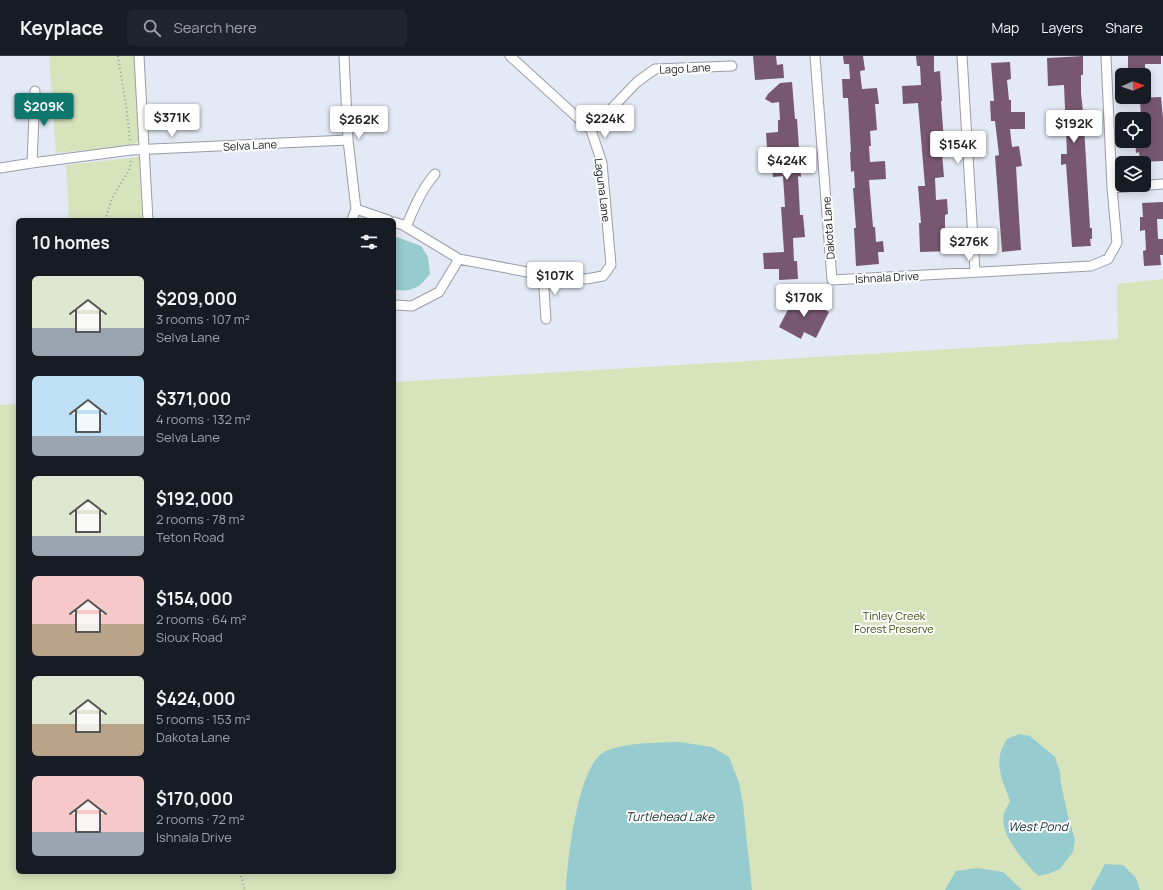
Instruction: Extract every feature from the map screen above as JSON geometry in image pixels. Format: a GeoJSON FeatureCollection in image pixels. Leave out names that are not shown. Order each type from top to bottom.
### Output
{"type":"FeatureCollection","features":[{"type":"Feature","properties":{"kind":"street"},"geometry":{"type":"LineString","coordinates":[[139,56],[148,218]]}},
{"type":"Feature","properties":{"kind":"street"},"geometry":{"type":"LineString","coordinates":[[344,56],[348,140],[356,209],[353,218]]}},
{"type":"Feature","properties":{"kind":"street","name":"Laguna Lane"},"geometry":{"type":"LineString","coordinates":[[510,56],[590,130],[602,162],[612,265],[603,276],[586,279],[543,275]]}},
{"type":"Feature","properties":{"kind":"street","name":"Dakota Lane"},"geometry":{"type":"LineString","coordinates":[[816,56],[832,280]]}},
{"type":"Feature","properties":{"kind":"street"},"geometry":{"type":"LineString","coordinates":[[962,56],[975,272]]}},
{"type":"Feature","properties":{"kind":"street"},"geometry":{"type":"LineString","coordinates":[[1106,56],[1112,188],[1163,184]]}},
{"type":"Feature","properties":{"kind":"street","name":"Lago Lane"},"geometry":{"type":"LineString","coordinates":[[590,130],[637,82],[655,68],[732,66]]}},
{"type":"Feature","properties":{"kind":"street"},"geometry":{"type":"LineString","coordinates":[[32,163],[35,90]]}},
{"type":"Feature","properties":{"kind":"street","name":"Selva Lane"},"geometry":{"type":"LineString","coordinates":[[0,168],[131,150],[348,140]]}},
{"type":"Feature","properties":{"kind":"street"},"geometry":{"type":"LineString","coordinates":[[406,227],[426,184],[435,174]]}},
{"type":"Feature","properties":{"kind":"street","name":"Ishnala Drive"},"geometry":{"type":"LineString","coordinates":[[832,280],[1091,266],[1108,259],[1117,243],[1112,188]]}},
{"type":"Feature","properties":{"kind":"street"},"geometry":{"type":"LineString","coordinates":[[356,209],[382,218]]}},
{"type":"Feature","properties":{"kind":"street"},"geometry":{"type":"LineString","coordinates":[[396,223],[406,227],[459,259],[543,275],[546,319]]}},
{"type":"Feature","properties":{"kind":"street"},"geometry":{"type":"LineString","coordinates":[[396,305],[412,306],[439,292],[459,259]]}},
{"type":"Feature","properties":{"kind":"path"},"geometry":{"type":"LineString","coordinates":[[106,218],[112,198],[129,170],[132,160],[127,112],[118,56]]}},
{"type":"Feature","properties":{"kind":"path"},"geometry":{"type":"LineString","coordinates":[[241,874],[245,890]]}},
{"type":"Feature","properties":{"kind":"green space"},"geometry":{"type":"Polygon","coordinates":[[[49,56],[135,56],[140,139],[131,146],[56,153],[49,56]]]}},
{"type":"Feature","properties":{"kind":"green space"},"geometry":{"type":"Polygon","coordinates":[[[139,157],[142,218],[69,218],[66,165],[139,157]]]}},
{"type":"Feature","properties":{"kind":"green space","name":"Tinley Creek Forest Preserve"},"geometry":{"type":"Polygon","coordinates":[[[1163,279],[1163,890],[0,890],[0,405],[16,404],[16,874],[396,874],[396,382],[1118,339],[1117,284],[1163,279]]]}},
{"type":"Feature","properties":{"kind":"water"},"geometry":{"type":"Polygon","coordinates":[[[396,237],[421,246],[428,257],[430,274],[419,286],[411,290],[396,290],[396,237]]]}},
{"type":"Feature","properties":{"kind":"water","name":"West Pond"},"geometry":{"type":"Polygon","coordinates":[[[1019,734],[1030,736],[1055,757],[1060,772],[1068,816],[1075,840],[1073,852],[1060,869],[1038,876],[1014,847],[1005,830],[1003,821],[1004,813],[1010,801],[1000,770],[1000,755],[1002,747],[1007,739],[1019,734]]]}},
{"type":"Feature","properties":{"kind":"water","name":"Turtlehead Lake"},"geometry":{"type":"Polygon","coordinates":[[[679,742],[712,747],[729,757],[739,783],[743,804],[752,890],[566,890],[572,836],[581,792],[588,773],[596,759],[606,751],[623,746],[679,742]]]}},
{"type":"Feature","properties":{"kind":"water"},"geometry":{"type":"Polygon","coordinates":[[[1105,864],[1123,865],[1136,878],[1140,890],[1091,890],[1105,864]]]}},
{"type":"Feature","properties":{"kind":"water"},"geometry":{"type":"Polygon","coordinates":[[[978,868],[1003,872],[1022,890],[945,890],[956,871],[978,868]]]}},
{"type":"Feature","properties":{"kind":"building"},"geometry":{"type":"Polygon","coordinates":[[[753,56],[776,56],[777,65],[783,64],[784,78],[755,80],[753,56]]]}},
{"type":"Feature","properties":{"kind":"building"},"geometry":{"type":"Polygon","coordinates":[[[843,56],[863,56],[865,70],[860,71],[862,89],[877,88],[879,104],[875,104],[877,130],[870,131],[870,162],[885,161],[886,179],[869,180],[873,227],[875,227],[876,242],[883,241],[884,252],[878,252],[879,264],[856,266],[854,228],[856,228],[853,188],[855,188],[854,171],[851,172],[848,98],[843,98],[842,79],[850,79],[849,64],[844,64],[843,56]]]}},
{"type":"Feature","properties":{"kind":"building"},"geometry":{"type":"Polygon","coordinates":[[[916,56],[934,56],[934,72],[940,71],[944,141],[941,141],[944,177],[935,178],[936,200],[947,199],[948,214],[945,215],[945,238],[949,238],[949,251],[920,252],[919,223],[921,223],[918,186],[925,186],[918,103],[903,104],[902,86],[921,85],[920,66],[917,66],[916,56]]]}},
{"type":"Feature","properties":{"kind":"building"},"geometry":{"type":"Polygon","coordinates":[[[1083,56],[1081,93],[1083,112],[1086,109],[1086,126],[1084,126],[1090,228],[1092,228],[1092,239],[1090,239],[1091,246],[1072,247],[1066,164],[1061,165],[1061,154],[1067,154],[1064,85],[1048,86],[1047,58],[1083,56]]]}},
{"type":"Feature","properties":{"kind":"building"},"geometry":{"type":"Polygon","coordinates":[[[1128,56],[1161,56],[1161,64],[1145,64],[1145,68],[1128,68],[1128,56]]]}},
{"type":"Feature","properties":{"kind":"building"},"geometry":{"type":"Polygon","coordinates":[[[1010,62],[1011,79],[1007,80],[1009,100],[1011,100],[1011,112],[1025,112],[1025,129],[1010,129],[1012,147],[1019,146],[1022,166],[1016,167],[1021,250],[1002,252],[995,156],[999,155],[995,121],[991,121],[990,101],[994,101],[991,63],[1010,62]]]}},
{"type":"Feature","properties":{"kind":"building"},"geometry":{"type":"Polygon","coordinates":[[[792,82],[795,119],[797,119],[801,177],[798,176],[800,215],[803,215],[805,237],[793,238],[794,261],[797,261],[798,279],[779,280],[779,269],[764,269],[763,253],[784,252],[781,207],[785,207],[783,176],[773,177],[772,167],[779,167],[778,147],[767,148],[766,133],[778,132],[778,120],[780,120],[779,102],[772,103],[765,99],[768,94],[780,83],[792,82]]]}},
{"type":"Feature","properties":{"kind":"building"},"geometry":{"type":"Polygon","coordinates":[[[1151,97],[1161,97],[1163,118],[1163,161],[1151,162],[1151,156],[1139,156],[1139,152],[1136,153],[1136,148],[1151,148],[1151,112],[1141,112],[1140,104],[1151,104],[1151,97]]]}},
{"type":"Feature","properties":{"kind":"building"},"geometry":{"type":"Polygon","coordinates":[[[1163,202],[1163,219],[1157,219],[1158,239],[1163,239],[1163,255],[1160,255],[1161,265],[1144,266],[1143,251],[1146,250],[1145,230],[1140,231],[1140,217],[1143,217],[1142,203],[1163,202]]]}},
{"type":"Feature","properties":{"kind":"building"},"geometry":{"type":"Polygon","coordinates":[[[796,294],[829,312],[816,338],[804,332],[801,339],[779,327],[796,294]]]}}]}
